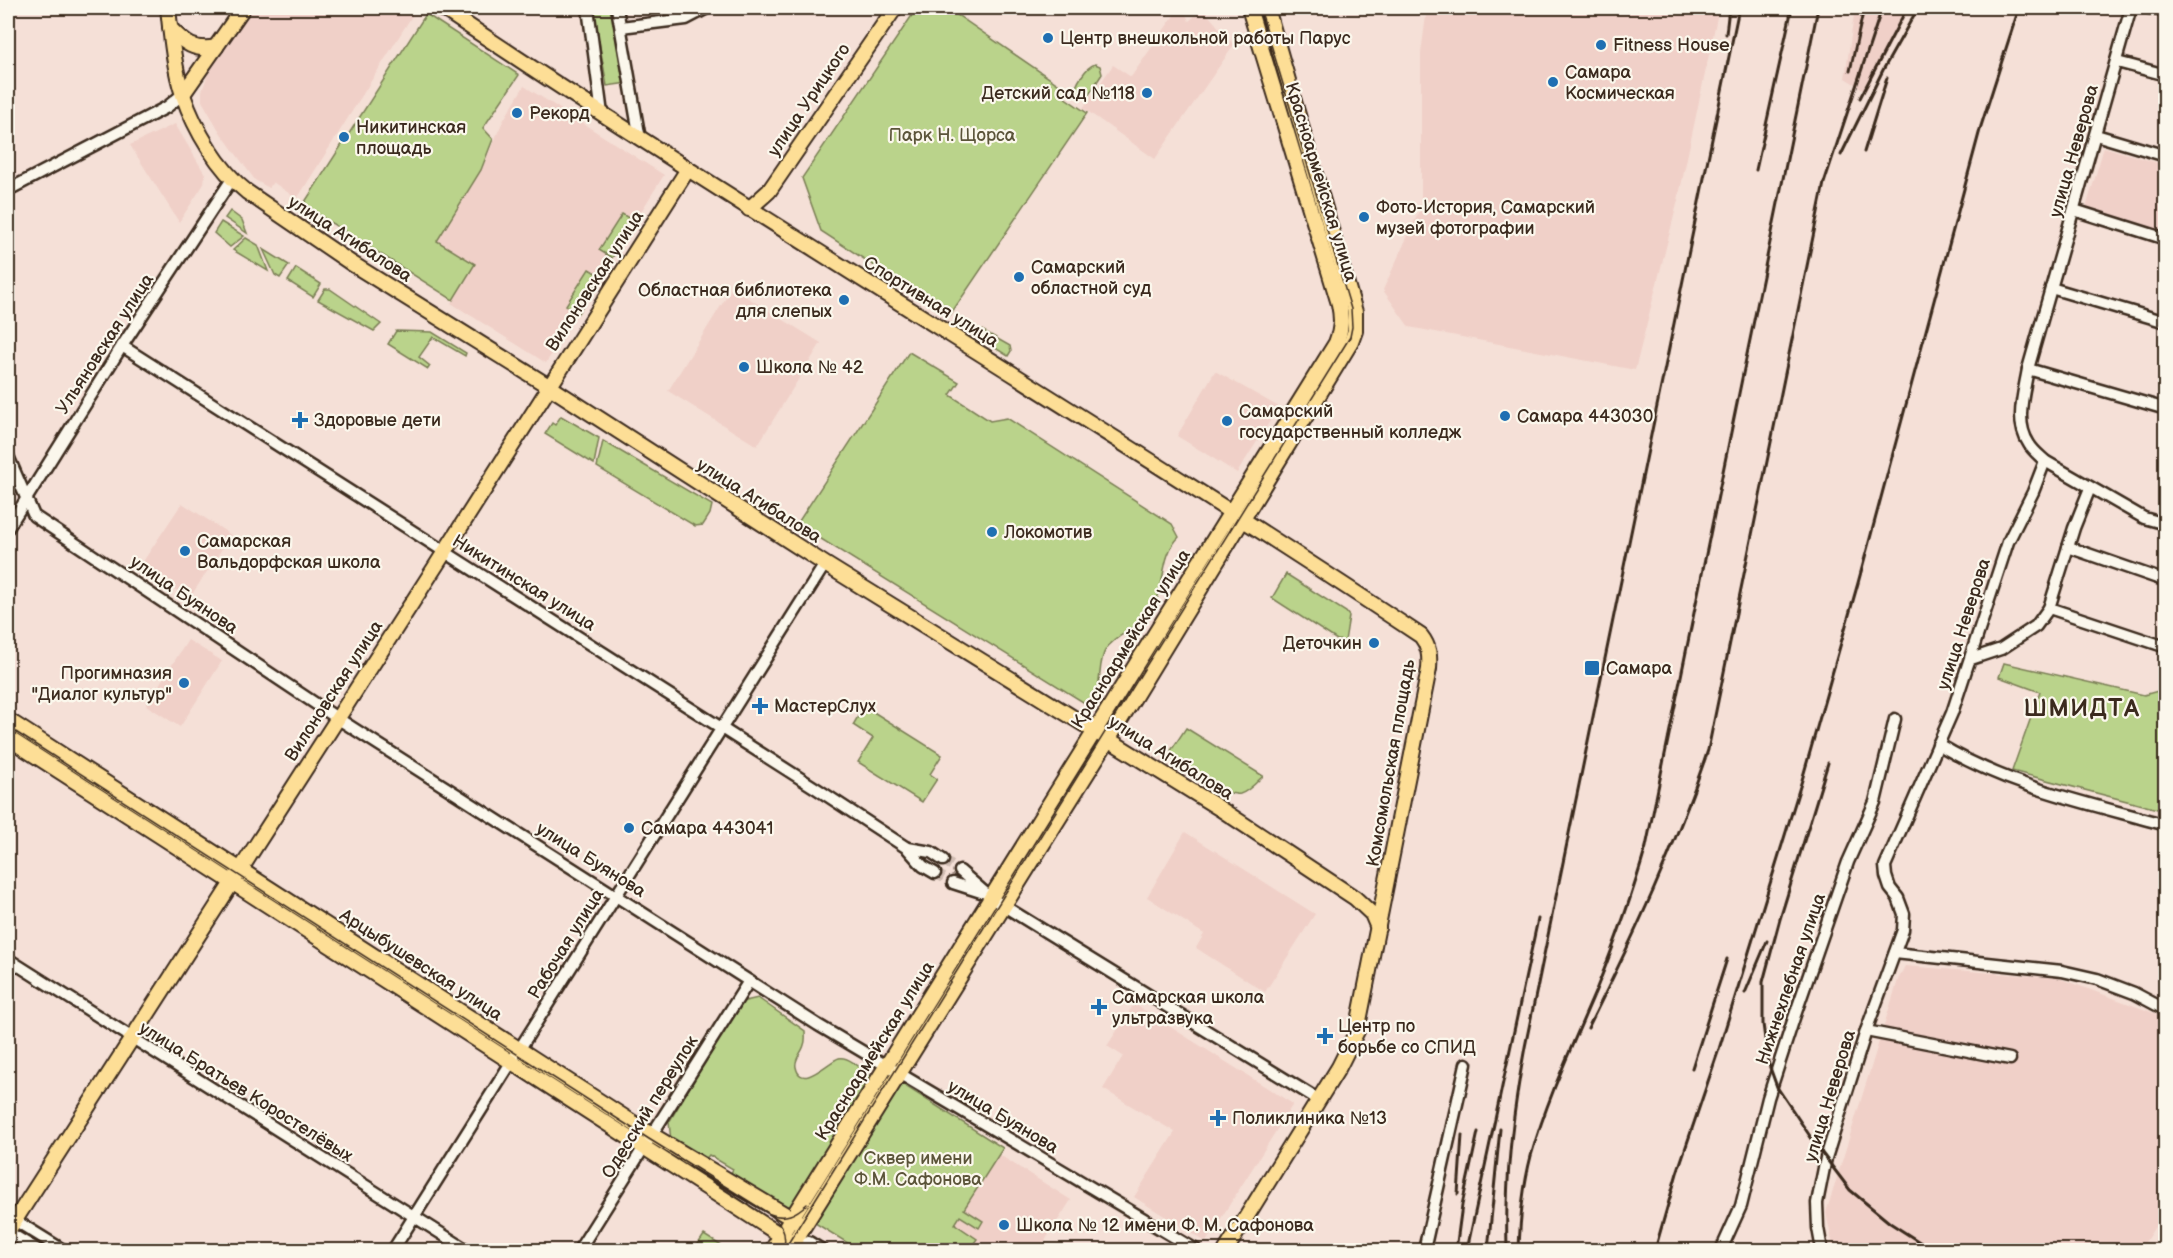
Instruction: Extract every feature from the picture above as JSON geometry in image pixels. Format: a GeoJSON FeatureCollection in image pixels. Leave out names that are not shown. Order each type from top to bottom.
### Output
{"type":"FeatureCollection","features":[{"type":"Feature","properties":{"kind":"main road","name":"улица Агибалова"},"geometry":{"type":"LineString","coordinates":[[168,8],[183,94],[204,139],[232,179],[265,205],[351,263],[550,387],[825,564],[1219,808],[1355,898],[1372,914],[1378,928]]}},
{"type":"Feature","properties":{"kind":"main road"},"geometry":{"type":"LineString","coordinates":[[183,94],[243,8]]}},
{"type":"Feature","properties":{"kind":"main road","name":"Спортивная улица"},"geometry":{"type":"LineString","coordinates":[[442,8],[749,209],[1402,624]]}},
{"type":"Feature","properties":{"kind":"main road","name":"улица Урицкого"},"geometry":{"type":"LineString","coordinates":[[749,209],[769,191],[895,8]]}},
{"type":"Feature","properties":{"kind":"main road","name":"Красноармейская улица"},"geometry":{"type":"LineString","coordinates":[[772,1251],[988,895],[1095,731],[1336,343],[1342,322],[1339,304],[1249,8]]}},
{"type":"Feature","properties":{"kind":"main road","name":"Красноармейская улица"},"geometry":{"type":"LineString","coordinates":[[792,1247],[1347,353],[1356,321],[1350,292],[1267,8]]}},
{"type":"Feature","properties":{"kind":"main road"},"geometry":{"type":"LineString","coordinates":[[170,28],[190,46],[197,49],[216,47]]}},
{"type":"Feature","properties":{"kind":"main road","name":"Вилоновская улица"},"geometry":{"type":"LineString","coordinates":[[9,1225],[131,1039],[688,169]]}},
{"type":"Feature","properties":{"kind":"main road","name":"Комсомольская площадь"},"geometry":{"type":"LineString","coordinates":[[1226,1251],[1340,1067],[1357,1031],[1430,664],[1426,642],[1402,624]]}},
{"type":"Feature","properties":{"kind":"main road","name":"Арцыбушевская улица"},"geometry":{"type":"LineString","coordinates":[[8,720],[236,875],[516,1055],[804,1227]]}},
{"type":"Feature","properties":{"kind":"main road","name":"Арцыбушевская улица"},"geometry":{"type":"LineString","coordinates":[[8,738],[236,875]]}},
{"type":"Feature","properties":{"kind":"main road"},"geometry":{"type":"LineString","coordinates":[[1355,898],[1372,900],[1384,891],[1388,884]]}},
{"type":"Feature","properties":{"kind":"main road","name":"Арцыбушевская улица"},"geometry":{"type":"LineString","coordinates":[[516,1055],[644,1147],[781,1236],[792,1247]]}},
{"type":"Feature","properties":{"kind":"street"},"geometry":{"type":"LineString","coordinates":[[588,8],[602,114]]}},
{"type":"Feature","properties":{"kind":"street"},"geometry":{"type":"LineString","coordinates":[[617,8],[640,139]]}},
{"type":"Feature","properties":{"kind":"street"},"geometry":{"type":"LineString","coordinates":[[621,27],[686,19],[707,8]]}},
{"type":"Feature","properties":{"kind":"street","name":"улица Неверова"},"geometry":{"type":"LineString","coordinates":[[1822,1251],[1817,1203],[1826,1158],[1866,1031],[1903,930],[1904,914],[1898,898],[1890,888],[1885,866],[1952,713],[2008,542],[2033,492],[2045,461],[2029,446],[2021,430],[2022,401],[2028,369],[2131,8]]}},
{"type":"Feature","properties":{"kind":"street"},"geometry":{"type":"LineString","coordinates":[[2149,8],[2166,10]]}},
{"type":"Feature","properties":{"kind":"street"},"geometry":{"type":"LineString","coordinates":[[2117,62],[2166,75]]}},
{"type":"Feature","properties":{"kind":"street"},"geometry":{"type":"LineString","coordinates":[[8,190],[167,107],[183,94]]}},
{"type":"Feature","properties":{"kind":"street"},"geometry":{"type":"LineString","coordinates":[[2096,135],[2166,156]]}},
{"type":"Feature","properties":{"kind":"street","name":"Ульяновская улица"},"geometry":{"type":"LineString","coordinates":[[8,528],[122,346],[232,179]]}},
{"type":"Feature","properties":{"kind":"street"},"geometry":{"type":"LineString","coordinates":[[2074,210],[2166,239]]}},
{"type":"Feature","properties":{"kind":"street"},"geometry":{"type":"LineString","coordinates":[[2051,288],[2166,322]]}},
{"type":"Feature","properties":{"kind":"street","name":"Никитинская улица"},"geometry":{"type":"LineString","coordinates":[[122,346],[722,728],[907,848],[923,866],[935,873]]}},
{"type":"Feature","properties":{"kind":"street"},"geometry":{"type":"LineString","coordinates":[[2028,369],[2166,409]]}},
{"type":"Feature","properties":{"kind":"street","name":"улица Буянова"},"geometry":{"type":"LineString","coordinates":[[8,456],[34,516],[337,718],[617,895],[748,981],[1196,1251]]}},
{"type":"Feature","properties":{"kind":"street"},"geometry":{"type":"LineString","coordinates":[[2045,461],[2144,518],[2166,524]]}},
{"type":"Feature","properties":{"kind":"street"},"geometry":{"type":"LineString","coordinates":[[1971,659],[2001,650],[2036,626],[2049,608],[2090,488]]}},
{"type":"Feature","properties":{"kind":"street"},"geometry":{"type":"LineString","coordinates":[[2068,547],[2166,581]]}},
{"type":"Feature","properties":{"kind":"street","name":"Рабочая улица"},"geometry":{"type":"LineString","coordinates":[[393,1251],[825,564]]}},
{"type":"Feature","properties":{"kind":"street"},"geometry":{"type":"LineString","coordinates":[[2049,608],[2166,646]]}},
{"type":"Feature","properties":{"kind":"street","name":"Нижнехлебная улица"},"geometry":{"type":"LineString","coordinates":[[1721,1251],[1741,1206],[1768,1098],[1794,1018],[1848,862],[1875,802],[1895,719]]}},
{"type":"Feature","properties":{"kind":"street"},"geometry":{"type":"LineString","coordinates":[[1938,744],[1959,757],[2020,784],[2166,825]]}},
{"type":"Feature","properties":{"kind":"street","name":"Никитинская улица"},"geometry":{"type":"LineString","coordinates":[[907,848],[931,852],[943,860]]}},
{"type":"Feature","properties":{"kind":"street"},"geometry":{"type":"LineString","coordinates":[[960,871],[1005,906],[1319,1100]]}},
{"type":"Feature","properties":{"kind":"street"},"geometry":{"type":"LineString","coordinates":[[952,883],[988,895]]}},
{"type":"Feature","properties":{"kind":"street"},"geometry":{"type":"LineString","coordinates":[[1895,952],[2062,971],[2097,979],[2134,993],[2166,1010]]}},
{"type":"Feature","properties":{"kind":"street","name":"улица Братьев Коростелёвых"},"geometry":{"type":"LineString","coordinates":[[8,959],[467,1251]]}},
{"type":"Feature","properties":{"kind":"street","name":"Одесский переулок"},"geometry":{"type":"LineString","coordinates":[[579,1251],[748,981]]}},
{"type":"Feature","properties":{"kind":"street"},"geometry":{"type":"LineString","coordinates":[[1866,1031],[2010,1059]]}},
{"type":"Feature","properties":{"kind":"street"},"geometry":{"type":"LineString","coordinates":[[1424,1251],[1466,1064]]}},
{"type":"Feature","properties":{"kind":"street"},"geometry":{"type":"LineString","coordinates":[[9,1225],[38,1251]]}},
{"type":"Feature","properties":{"kind":"street"},"geometry":{"type":"LineString","coordinates":[[9,1225],[63,1251]]}},
{"type":"Feature","properties":{"kind":"street"},"geometry":{"type":"LineString","coordinates":[[804,1227],[809,1242],[822,1251]]}},
{"type":"Feature","properties":{"kind":"street"},"geometry":{"type":"LineString","coordinates":[[792,1247],[809,1242]]}},
{"type":"Feature","properties":{"kind":"shaded area"},"geometry":{"type":"Polygon","coordinates":[[[251,8],[417,8],[297,199],[273,182],[269,188],[255,180],[220,132],[202,101],[202,91],[208,74],[251,8]]]}},
{"type":"Feature","properties":{"kind":"shaded area","name":"Детский сад №118"},"geometry":{"type":"Polygon","coordinates":[[[1183,8],[1189,21],[1203,9],[1234,45],[1155,159],[1083,108],[1113,65],[1131,77],[1177,11],[1183,8]]]}},
{"type":"Feature","properties":{"kind":"shaded area"},"geometry":{"type":"Polygon","coordinates":[[[1427,8],[1719,8],[1678,200],[1635,370],[1409,327],[1383,290],[1421,207],[1421,53],[1427,8]]]}},
{"type":"Feature","properties":{"kind":"shaded area"},"geometry":{"type":"Polygon","coordinates":[[[1855,8],[1909,8],[1866,91],[1845,78],[1855,8]]]}},
{"type":"Feature","properties":{"kind":"shaded area"},"geometry":{"type":"Polygon","coordinates":[[[524,86],[664,175],[546,363],[451,303],[475,264],[437,241],[481,170],[503,121],[524,86]]]}},
{"type":"Feature","properties":{"kind":"shaded area"},"geometry":{"type":"Polygon","coordinates":[[[175,124],[205,174],[204,184],[179,222],[130,145],[175,124]]]}},
{"type":"Feature","properties":{"kind":"shaded area"},"geometry":{"type":"Polygon","coordinates":[[[2104,147],[2165,165],[2165,232],[2086,208],[2104,147]]]}},
{"type":"Feature","properties":{"kind":"shaded area","name":"Школа № 42"},"geometry":{"type":"Polygon","coordinates":[[[732,288],[821,343],[757,446],[668,391],[732,288]]]}},
{"type":"Feature","properties":{"kind":"shaded area","name":"Самарский государственный колледж"},"geometry":{"type":"Polygon","coordinates":[[[1215,371],[1279,407],[1237,473],[1177,436],[1215,371]]]}},
{"type":"Feature","properties":{"kind":"shaded area","name":"Самарская Вальдорфская школа"},"geometry":{"type":"Polygon","coordinates":[[[182,503],[231,535],[189,599],[140,566],[182,503]]]}},
{"type":"Feature","properties":{"kind":"shaded area","name":"Прогимназия \"Диалог культур\""},"geometry":{"type":"Polygon","coordinates":[[[188,640],[222,661],[180,727],[146,705],[188,640]]]}},
{"type":"Feature","properties":{"kind":"shaded area"},"geometry":{"type":"Polygon","coordinates":[[[1185,832],[1315,914],[1265,992],[1196,948],[1204,934],[1147,897],[1185,832]]]}},
{"type":"Feature","properties":{"kind":"shaded area"},"geometry":{"type":"Polygon","coordinates":[[[1905,966],[2058,978],[2165,1017],[2165,1211],[2140,1250],[1834,1250],[1826,1213],[1898,980],[1905,966]]]}},
{"type":"Feature","properties":{"kind":"shaded area","name":"Поликлиника №13"},"geometry":{"type":"Polygon","coordinates":[[[1134,1004],[1293,1104],[1206,1242],[1134,1197],[1175,1132],[1103,1089],[1123,1056],[1107,1046],[1134,1004]]]}},
{"type":"Feature","properties":{"kind":"shaded area","name":"Школа № 12 имени Ф. М. Сафонова"},"geometry":{"type":"Polygon","coordinates":[[[998,1154],[1071,1200],[1039,1250],[938,1250],[998,1154]]]}},
{"type":"Feature","properties":{"kind":"green space"},"geometry":{"type":"Polygon","coordinates":[[[593,8],[614,8],[627,83],[607,86],[593,8]]]}},
{"type":"Feature","properties":{"kind":"green space","name":"Парк Н. Щорса"},"geometry":{"type":"Polygon","coordinates":[[[917,8],[947,8],[1068,91],[1064,97],[1087,113],[950,315],[821,231],[802,178],[917,8]]]}},
{"type":"Feature","properties":{"kind":"green space","name":"Никитинская площадь"},"geometry":{"type":"Polygon","coordinates":[[[426,14],[519,75],[483,128],[493,139],[481,170],[437,241],[475,264],[453,300],[303,205],[426,14]]]}},
{"type":"Feature","properties":{"kind":"green space"},"geometry":{"type":"Polygon","coordinates":[[[1095,64],[1100,66],[1102,74],[1088,96],[1079,96],[1075,93],[1075,89],[1079,81],[1095,64]]]}},
{"type":"Feature","properties":{"kind":"green space"},"geometry":{"type":"Polygon","coordinates":[[[230,211],[242,220],[247,233],[225,218],[230,211]]]}},
{"type":"Feature","properties":{"kind":"green space"},"geometry":{"type":"Polygon","coordinates":[[[622,214],[635,222],[612,258],[599,250],[622,214]]]}},
{"type":"Feature","properties":{"kind":"green space"},"geometry":{"type":"Polygon","coordinates":[[[221,222],[244,236],[230,247],[214,233],[221,222]]]}},
{"type":"Feature","properties":{"kind":"green space"},"geometry":{"type":"Polygon","coordinates":[[[246,238],[258,245],[268,271],[233,250],[246,238]]]}},
{"type":"Feature","properties":{"kind":"green space"},"geometry":{"type":"Polygon","coordinates":[[[263,249],[289,265],[280,278],[275,275],[263,249]]]}},
{"type":"Feature","properties":{"kind":"green space"},"geometry":{"type":"Polygon","coordinates":[[[296,268],[321,284],[313,297],[288,281],[296,268]]]}},
{"type":"Feature","properties":{"kind":"green space"},"geometry":{"type":"Polygon","coordinates":[[[589,269],[601,276],[578,313],[566,305],[589,269]]]}},
{"type":"Feature","properties":{"kind":"green space"},"geometry":{"type":"Polygon","coordinates":[[[325,289],[330,289],[381,324],[374,331],[318,300],[325,289]]]}},
{"type":"Feature","properties":{"kind":"green space"},"geometry":{"type":"Polygon","coordinates":[[[980,329],[1010,346],[1011,351],[1008,356],[976,336],[980,329]]]}},
{"type":"Feature","properties":{"kind":"green space"},"geometry":{"type":"Polygon","coordinates":[[[396,331],[432,332],[466,353],[465,356],[433,337],[419,357],[430,366],[428,369],[388,344],[396,331]]]}},
{"type":"Feature","properties":{"kind":"green space","name":"Локомотив"},"geometry":{"type":"Polygon","coordinates":[[[909,352],[959,382],[950,395],[990,421],[1007,418],[1172,524],[1179,537],[1169,553],[1158,597],[1149,614],[1106,649],[1101,662],[1097,690],[1091,701],[1083,702],[797,524],[909,352]]]}},
{"type":"Feature","properties":{"kind":"green space"},"geometry":{"type":"Polygon","coordinates":[[[561,416],[599,438],[594,464],[545,434],[552,423],[555,425],[561,416]]]}},
{"type":"Feature","properties":{"kind":"green space"},"geometry":{"type":"Polygon","coordinates":[[[603,441],[712,505],[710,514],[703,525],[695,526],[597,467],[603,441]]]}},
{"type":"Feature","properties":{"kind":"green space"},"geometry":{"type":"Polygon","coordinates":[[[1286,574],[1346,612],[1349,616],[1345,641],[1337,640],[1272,598],[1286,574]]]}},
{"type":"Feature","properties":{"kind":"green space"},"geometry":{"type":"Polygon","coordinates":[[[2004,663],[2144,695],[2165,689],[2165,811],[2012,771],[2040,692],[1999,677],[2004,663]]]}},
{"type":"Feature","properties":{"kind":"green space"},"geometry":{"type":"Polygon","coordinates":[[[864,706],[942,755],[930,774],[937,779],[922,802],[858,762],[873,738],[853,725],[864,706]]]}},
{"type":"Feature","properties":{"kind":"green space"},"geometry":{"type":"Polygon","coordinates":[[[1186,728],[1263,776],[1240,794],[1232,794],[1214,786],[1168,755],[1186,728]]]}},
{"type":"Feature","properties":{"kind":"green space"},"geometry":{"type":"Polygon","coordinates":[[[758,998],[805,1031],[805,1043],[796,1064],[799,1074],[809,1076],[835,1060],[843,1058],[856,1064],[872,1077],[792,1206],[778,1207],[729,1177],[733,1169],[709,1155],[703,1162],[671,1141],[669,1122],[741,1002],[758,998]]]}},
{"type":"Feature","properties":{"kind":"green space","name":"Cквер имени Ф.М. Сафонова"},"geometry":{"type":"Polygon","coordinates":[[[899,1082],[1003,1148],[964,1209],[983,1221],[979,1228],[960,1216],[955,1224],[977,1239],[969,1250],[952,1250],[942,1245],[939,1250],[859,1250],[815,1223],[899,1082]]]}},
{"type":"Feature","properties":{"kind":"green space"},"geometry":{"type":"Polygon","coordinates":[[[704,1235],[728,1250],[694,1250],[704,1235]]]}},
{"type":"Feature","properties":{"kind":"tunnel"},"geometry":{"type":"LineString","coordinates":[[943,860],[960,871]]}},
{"type":"Feature","properties":{"kind":"tunnel"},"geometry":{"type":"LineString","coordinates":[[935,873],[953,883]]}},
{"type":"Feature","properties":{"kind":"tram line"},"geometry":{"type":"LineString","coordinates":[[784,1250],[1350,337],[1351,309],[1260,8]]}},
{"type":"Feature","properties":{"kind":"tram line"},"geometry":{"type":"LineString","coordinates":[[8,727],[768,1213],[782,1228],[785,1237],[784,1248]]}},
{"type":"Feature","properties":{"kind":"tram line"},"geometry":{"type":"LineString","coordinates":[[770,1214],[790,1215],[807,1204]]}},
{"type":"Feature","properties":{"kind":"railway"},"geometry":{"type":"LineString","coordinates":[[1726,34],[1729,8]]}},
{"type":"Feature","properties":{"kind":"railway"},"geometry":{"type":"LineString","coordinates":[[1507,1250],[1510,1148],[1525,1047],[1739,8]]}},
{"type":"Feature","properties":{"kind":"railway"},"geometry":{"type":"LineString","coordinates":[[1756,170],[1792,8]]}},
{"type":"Feature","properties":{"kind":"railway"},"geometry":{"type":"LineString","coordinates":[[1519,1250],[1524,1191],[1537,1135],[1610,955],[1646,847],[1818,8]]}},
{"type":"Feature","properties":{"kind":"railway"},"geometry":{"type":"LineString","coordinates":[[1850,71],[1864,8]]}},
{"type":"Feature","properties":{"kind":"railway"},"geometry":{"type":"LineString","coordinates":[[1588,1028],[1653,891],[1696,786],[1708,750],[1824,183],[1882,8]]}},
{"type":"Feature","properties":{"kind":"railway"},"geometry":{"type":"LineString","coordinates":[[1860,98],[1907,8]]}},
{"type":"Feature","properties":{"kind":"railway"},"geometry":{"type":"LineString","coordinates":[[1841,155],[1883,70],[1918,8]]}},
{"type":"Feature","properties":{"kind":"railway"},"geometry":{"type":"LineString","coordinates":[[1655,1250],[1677,1173],[1719,1049],[1802,780],[1858,583],[1981,126],[2019,8]]}},
{"type":"Feature","properties":{"kind":"railway"},"geometry":{"type":"LineString","coordinates":[[1864,152],[1887,78]]}},
{"type":"Feature","properties":{"kind":"railway"},"geometry":{"type":"LineString","coordinates":[[1828,763],[1763,982],[1763,1024],[1768,1062],[1777,1087],[1818,1148],[1850,1190],[1890,1223],[1932,1250]]}},
{"type":"Feature","properties":{"kind":"railway"},"geometry":{"type":"LineString","coordinates":[[1467,1250],[1538,919]]}},
{"type":"Feature","properties":{"kind":"railway"},"geometry":{"type":"LineString","coordinates":[[1745,993],[1767,941]]}},
{"type":"Feature","properties":{"kind":"railway"},"geometry":{"type":"LineString","coordinates":[[1692,1068],[1727,959]]}},
{"type":"Feature","properties":{"kind":"railway"},"geometry":{"type":"LineString","coordinates":[[1488,1250],[1500,1129]]}},
{"type":"Feature","properties":{"kind":"railway"},"geometry":{"type":"LineString","coordinates":[[1456,1250],[1462,1205],[1478,1132]]}},
{"type":"Feature","properties":{"kind":"railway"},"geometry":{"type":"LineString","coordinates":[[1458,1194],[1462,1135]]}},
{"type":"Feature","properties":{"kind":"place","name":"Центр внешкольной работы Парус"},"geometry":{"type":"Point","coordinates":[1048,38]}},
{"type":"Feature","properties":{"kind":"place","name":"Fitness House"},"geometry":{"type":"Point","coordinates":[1601,45]}},
{"type":"Feature","properties":{"kind":"place","name":"Самара Космическая"},"geometry":{"type":"Point","coordinates":[1553,82]}},
{"type":"Feature","properties":{"kind":"place","name":"Детский сад №118"},"geometry":{"type":"Point","coordinates":[1147,93]}},
{"type":"Feature","properties":{"kind":"place","name":"Рекорд"},"geometry":{"type":"Point","coordinates":[517,113]}},
{"type":"Feature","properties":{"kind":"place","name":"Никитинская площадь"},"geometry":{"type":"Point","coordinates":[344,137]}},
{"type":"Feature","properties":{"kind":"place","name":"Фото-История, Самарский музей фотографии"},"geometry":{"type":"Point","coordinates":[1364,217]}},
{"type":"Feature","properties":{"kind":"place","name":"Самарский областной суд"},"geometry":{"type":"Point","coordinates":[1019,277]}},
{"type":"Feature","properties":{"kind":"place","name":"Областная библиотека для слепых"},"geometry":{"type":"Point","coordinates":[844,300]}},
{"type":"Feature","properties":{"kind":"place","name":"Школа № 42"},"geometry":{"type":"Point","coordinates":[744,367]}},
{"type":"Feature","properties":{"kind":"place","name":"Самара 443030"},"geometry":{"type":"Point","coordinates":[1505,416]}},
{"type":"Feature","properties":{"kind":"place","name":"Здоровые дети"},"geometry":{"type":"Point","coordinates":[300,420]}},
{"type":"Feature","properties":{"kind":"place","name":"Самарский государственный колледж"},"geometry":{"type":"Point","coordinates":[1227,421]}},
{"type":"Feature","properties":{"kind":"place","name":"Локомотив"},"geometry":{"type":"Point","coordinates":[992,532]}},
{"type":"Feature","properties":{"kind":"place","name":"Самарская Вальдорфская школа"},"geometry":{"type":"Point","coordinates":[185,551]}},
{"type":"Feature","properties":{"kind":"place","name":"Деточкин"},"geometry":{"type":"Point","coordinates":[1374,643]}},
{"type":"Feature","properties":{"kind":"place","name":"Самара"},"geometry":{"type":"Point","coordinates":[1592,668]}},
{"type":"Feature","properties":{"kind":"place","name":"Прогимназия \"Диалог культур\""},"geometry":{"type":"Point","coordinates":[184,683]}},
{"type":"Feature","properties":{"kind":"place","name":"МастерСлух"},"geometry":{"type":"Point","coordinates":[760,706]}},
{"type":"Feature","properties":{"kind":"place","name":"Самара 443041"},"geometry":{"type":"Point","coordinates":[629,828]}},
{"type":"Feature","properties":{"kind":"place","name":"Самарская школа ультразвука"},"geometry":{"type":"Point","coordinates":[1099,1007]}},
{"type":"Feature","properties":{"kind":"place","name":"Центр по борьбе со СПИД"},"geometry":{"type":"Point","coordinates":[1325,1036]}},
{"type":"Feature","properties":{"kind":"place","name":"Поликлиника №13"},"geometry":{"type":"Point","coordinates":[1218,1118]}},
{"type":"Feature","properties":{"kind":"place","name":"Школа № 12 имени Ф. М. Сафонова"},"geometry":{"type":"Point","coordinates":[1004,1225]}},
{"type":"Feature","properties":{"kind":"district","name":"ШМИДТА"},"geometry":{"type":"Point","coordinates":[2082,708]}}]}
